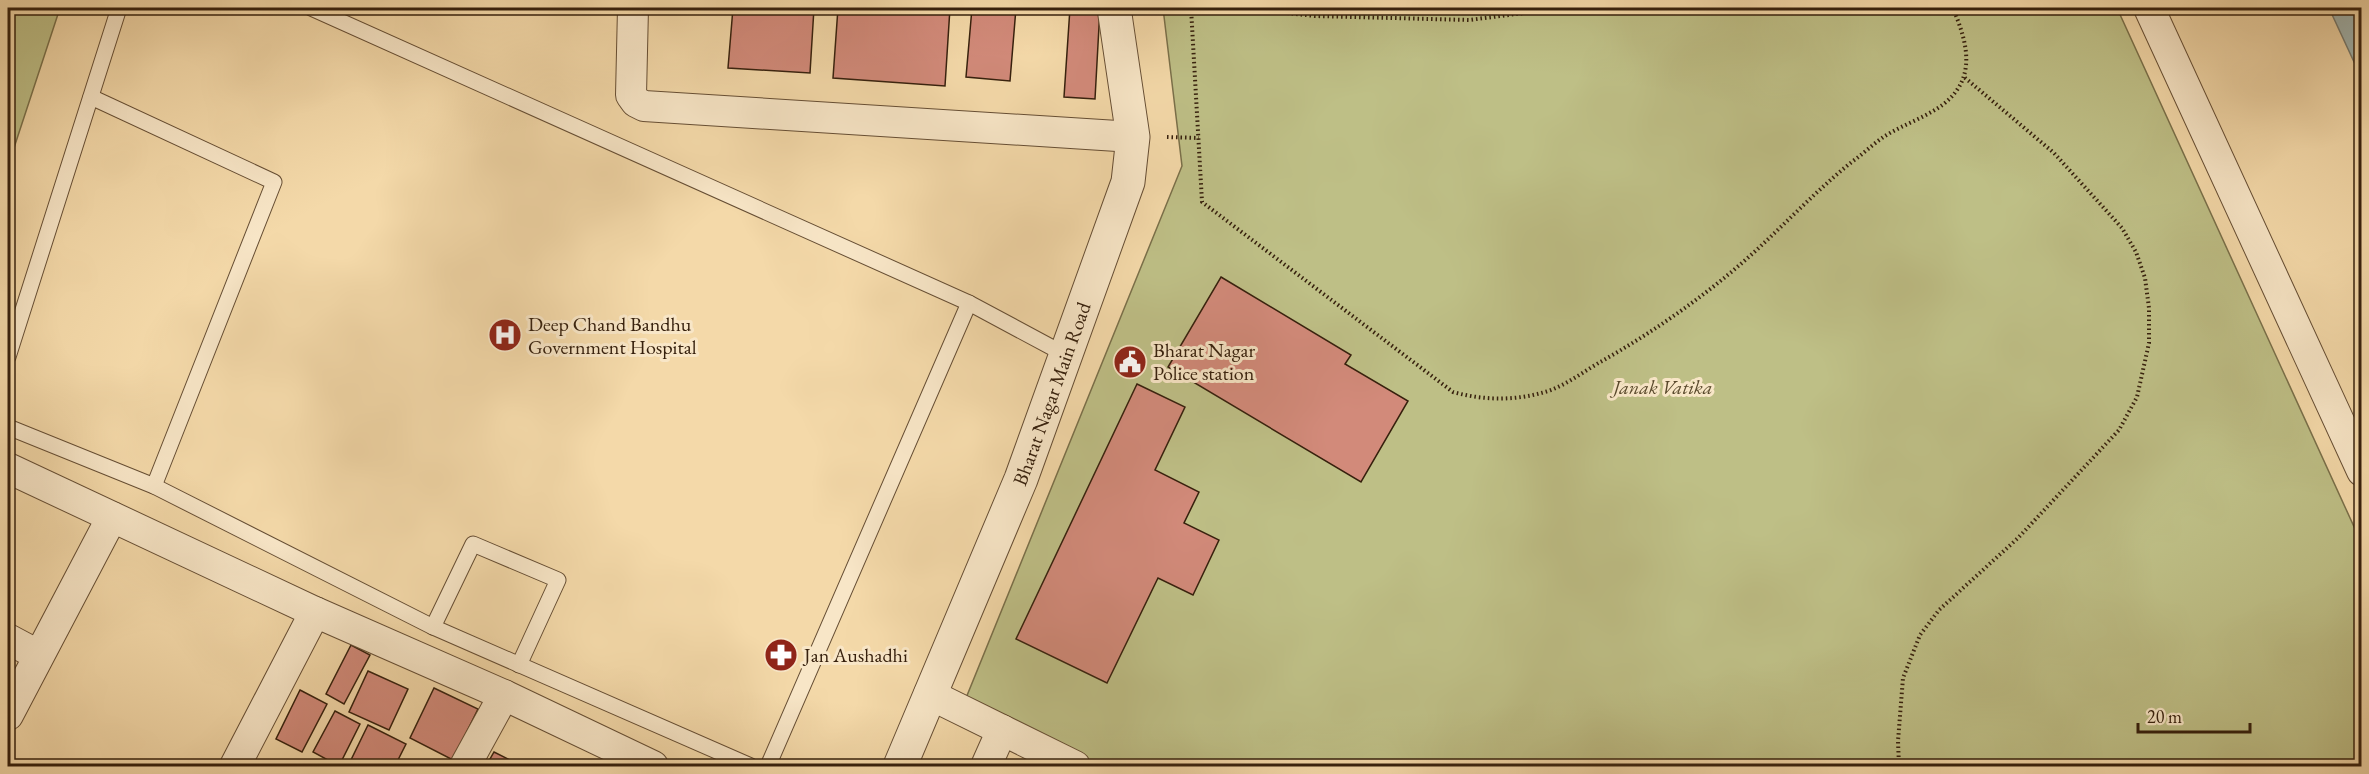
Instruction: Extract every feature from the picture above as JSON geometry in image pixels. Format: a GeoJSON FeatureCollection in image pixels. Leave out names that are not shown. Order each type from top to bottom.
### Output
{"type":"FeatureCollection","features":[{"type":"Feature","properties":{"kind":"street"},"geometry":{"type":"LineString","coordinates":[[633,8],[631,95],[636,102],[644,106],[1133,137]]}},
{"type":"Feature","properties":{"kind":"street","name":"Bharat Nagar Main Road"},"geometry":{"type":"LineString","coordinates":[[900,766],[1021,479],[1128,182],[1133,137],[1114,8]]}},
{"type":"Feature","properties":{"kind":"street"},"geometry":{"type":"LineString","coordinates":[[2150,8],[2361,471]]}},
{"type":"Feature","properties":{"kind":"street"},"geometry":{"type":"LineString","coordinates":[[8,468],[315,612],[504,695],[653,766]]}},
{"type":"Feature","properties":{"kind":"street"},"geometry":{"type":"LineString","coordinates":[[8,715],[112,517]]}},
{"type":"Feature","properties":{"kind":"street"},"geometry":{"type":"LineString","coordinates":[[246,763],[315,612]]}},
{"type":"Feature","properties":{"kind":"street"},"geometry":{"type":"LineString","coordinates":[[8,639],[38,655]]}},
{"type":"Feature","properties":{"kind":"street"},"geometry":{"type":"LineString","coordinates":[[929,694],[1075,766]]}},
{"type":"Feature","properties":{"kind":"street"},"geometry":{"type":"LineString","coordinates":[[465,766],[504,695]]}},
{"type":"Feature","properties":{"kind":"street"},"geometry":{"type":"LineString","coordinates":[[986,766],[1002,730]]}},
{"type":"Feature","properties":{"kind":"lane"},"geometry":{"type":"LineString","coordinates":[[8,357],[119,8]]}},
{"type":"Feature","properties":{"kind":"lane"},"geometry":{"type":"LineString","coordinates":[[311,8],[969,303],[1066,355]]}},
{"type":"Feature","properties":{"kind":"lane"},"geometry":{"type":"LineString","coordinates":[[91,97],[274,182],[154,486]]}},
{"type":"Feature","properties":{"kind":"lane"},"geometry":{"type":"LineString","coordinates":[[768,766],[969,303]]}},
{"type":"Feature","properties":{"kind":"lane"},"geometry":{"type":"LineString","coordinates":[[8,427],[154,486],[433,627],[751,766]]}},
{"type":"Feature","properties":{"kind":"lane"},"geometry":{"type":"LineString","coordinates":[[433,627],[473,544],[558,580],[519,665]]}},
{"type":"Feature","properties":{"kind":"path"},"geometry":{"type":"LineString","coordinates":[[1191,8],[1202,202],[1453,392],[1488,399],[1524,396],[1552,390],[1643,338],[1742,263],[1823,185],[1882,138],[1932,112],[1948,99],[1957,91],[1964,77],[1966,55],[1964,34],[1953,8]]}},
{"type":"Feature","properties":{"kind":"path"},"geometry":{"type":"LineString","coordinates":[[1238,8],[1315,16],[1469,20],[1532,12],[1541,8]]}},
{"type":"Feature","properties":{"kind":"path"},"geometry":{"type":"LineString","coordinates":[[1899,766],[1898,741],[1904,678],[1920,635],[1940,610],[2018,538],[2119,430],[2137,397],[2150,343],[2150,308],[2145,278],[2136,252],[2122,228],[2054,153],[1964,77]]}},
{"type":"Feature","properties":{"kind":"green space"},"geometry":{"type":"Polygon","coordinates":[[[8,8],[60,8],[8,166],[8,8]]]}},
{"type":"Feature","properties":{"kind":"green space","name":"Janak Vatika"},"geometry":{"type":"Polygon","coordinates":[[[1163,8],[2117,8],[2361,542],[2361,766],[1087,766],[964,703],[1182,166],[1163,8]]]}},
{"type":"Feature","properties":{"kind":"water"},"geometry":{"type":"Polygon","coordinates":[[[2329,8],[2361,8],[2361,77],[2329,8]]]}},
{"type":"Feature","properties":{"kind":"building"},"geometry":{"type":"Polygon","coordinates":[[[733,8],[814,8],[810,73],[728,68],[733,8]]]}},
{"type":"Feature","properties":{"kind":"building"},"geometry":{"type":"Polygon","coordinates":[[[838,8],[950,8],[945,86],[833,78],[838,8]]]}},
{"type":"Feature","properties":{"kind":"building"},"geometry":{"type":"Polygon","coordinates":[[[972,8],[1016,8],[1010,81],[966,77],[972,8]]]}},
{"type":"Feature","properties":{"kind":"building"},"geometry":{"type":"Polygon","coordinates":[[[1070,8],[1100,8],[1095,99],[1064,97],[1070,8]]]}},
{"type":"Feature","properties":{"kind":"building"},"geometry":{"type":"Polygon","coordinates":[[[1221,277],[1351,355],[1345,364],[1408,401],[1361,482],[1168,367],[1221,277]]]}},
{"type":"Feature","properties":{"kind":"building"},"geometry":{"type":"Polygon","coordinates":[[[1137,384],[1185,407],[1155,470],[1199,492],[1184,523],[1219,540],[1193,595],[1158,578],[1107,683],[1016,639],[1137,384]]]}},
{"type":"Feature","properties":{"kind":"building"},"geometry":{"type":"Polygon","coordinates":[[[351,645],[370,655],[344,704],[326,694],[351,645]]]}},
{"type":"Feature","properties":{"kind":"building"},"geometry":{"type":"Polygon","coordinates":[[[368,671],[408,689],[389,730],[349,712],[368,671]]]}},
{"type":"Feature","properties":{"kind":"building"},"geometry":{"type":"Polygon","coordinates":[[[434,688],[478,709],[453,760],[410,738],[434,688]]]}},
{"type":"Feature","properties":{"kind":"building"},"geometry":{"type":"Polygon","coordinates":[[[300,690],[327,704],[302,752],[276,739],[300,690]]]}},
{"type":"Feature","properties":{"kind":"building"},"geometry":{"type":"Polygon","coordinates":[[[335,711],[360,724],[339,766],[313,752],[335,711]]]}},
{"type":"Feature","properties":{"kind":"building"},"geometry":{"type":"Polygon","coordinates":[[[368,725],[406,744],[398,760],[410,766],[348,766],[368,725]]]}},
{"type":"Feature","properties":{"kind":"building"},"geometry":{"type":"Polygon","coordinates":[[[494,752],[522,766],[486,766],[494,752]]]}},
{"type":"Feature","properties":{"kind":"place","name":"Deep Chand Bandhu Government Hospital"},"geometry":{"type":"Point","coordinates":[505,335]}},
{"type":"Feature","properties":{"kind":"place","name":"Bharat Nagar Police station"},"geometry":{"type":"Point","coordinates":[1130,362]}},
{"type":"Feature","properties":{"kind":"place","name":"Jan Aushadhi"},"geometry":{"type":"Point","coordinates":[781,655]}}]}
